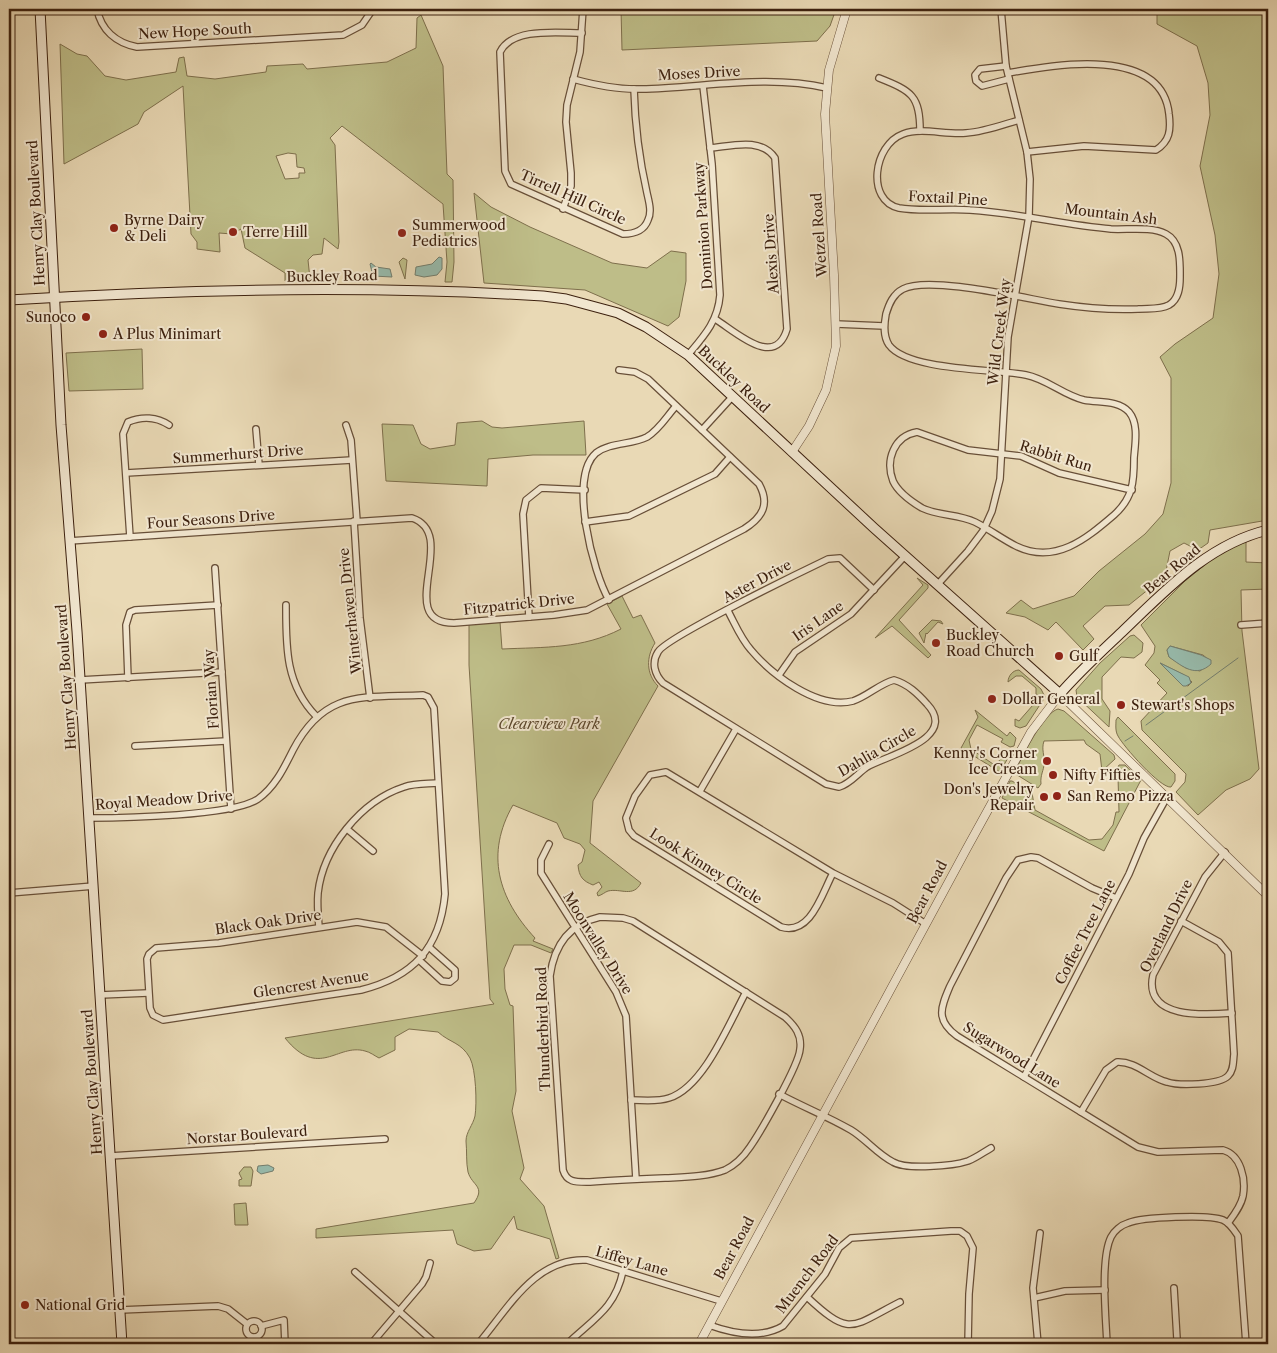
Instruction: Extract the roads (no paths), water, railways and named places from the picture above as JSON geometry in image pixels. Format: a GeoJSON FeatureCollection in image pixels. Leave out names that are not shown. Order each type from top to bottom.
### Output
{"type":"FeatureCollection","features":[{"type":"Feature","properties":{"kind":"main road","name":"Henry Clay Boulevard"},"geometry":{"type":"LineString","coordinates":[[40,9],[54,298],[69,541],[94,886],[122,1344]]}},
{"type":"Feature","properties":{"kind":"main road","name":"Buckley Road"},"geometry":{"type":"LineString","coordinates":[[9,300],[382,289],[543,296],[566,299],[618,314],[654,331],[688,355],[905,556],[1060,694]]}},
{"type":"Feature","properties":{"kind":"main road","name":"Bear Road"},"geometry":{"type":"LineString","coordinates":[[1060,694],[1085,667],[1190,570],[1210,554],[1230,544],[1268,530]]}},
{"type":"Feature","properties":{"kind":"street","name":"New Hope South"},"geometry":{"type":"LineString","coordinates":[[97,9],[103,26],[118,40],[127,45],[137,47],[343,35],[362,25],[373,9]]}},
{"type":"Feature","properties":{"kind":"street"},"geometry":{"type":"LineString","coordinates":[[563,209],[571,186],[572,173],[566,122],[582,33],[583,9]]}},
{"type":"Feature","properties":{"kind":"street","name":"Wetzel Road"},"geometry":{"type":"LineString","coordinates":[[792,452],[809,426],[826,390],[833,364],[836,324],[825,138],[827,88],[831,63],[846,9]]}},
{"type":"Feature","properties":{"kind":"street","name":"Wild Creek Way"},"geometry":{"type":"LineString","coordinates":[[938,584],[968,551],[984,528],[998,494],[1005,373],[1015,296],[1029,216],[1030,179],[1026,152],[1008,73],[1001,9]]}},
{"type":"Feature","properties":{"kind":"street","name":"Tirrell Hill Circle"},"geometry":{"type":"LineString","coordinates":[[582,33],[527,35],[512,39],[503,46],[498,62],[507,179],[514,188],[623,234],[638,232],[648,221],[650,205],[639,156],[634,89]]}},
{"type":"Feature","properties":{"kind":"street"},"geometry":{"type":"LineString","coordinates":[[1008,73],[990,86],[982,86],[976,81],[975,75],[980,69],[1008,73],[1075,64],[1117,66],[1150,80],[1159,87],[1168,105],[1170,131],[1168,139],[1156,150],[1084,146],[1026,152]]}},
{"type":"Feature","properties":{"kind":"street"},"geometry":{"type":"LineString","coordinates":[[879,78],[907,91],[914,97],[920,112],[920,132]]}},
{"type":"Feature","properties":{"kind":"street","name":"Moses Drive"},"geometry":{"type":"LineString","coordinates":[[573,79],[594,84],[634,89],[774,81],[827,88]]}},
{"type":"Feature","properties":{"kind":"street","name":"Dominion Parkway"},"geometry":{"type":"LineString","coordinates":[[688,355],[715,319],[720,295],[710,148],[703,86]]}},
{"type":"Feature","properties":{"kind":"street","name":"Foxtail Pine"},"geometry":{"type":"LineString","coordinates":[[1019,120],[963,134],[920,132],[900,135],[891,141],[881,154],[878,177],[880,191],[886,201],[900,208],[972,210],[1029,216]]}},
{"type":"Feature","properties":{"kind":"street","name":"Alexis Drive"},"geometry":{"type":"LineString","coordinates":[[710,148],[756,145],[770,151],[775,158],[787,329],[785,336],[778,344],[760,347],[715,319]]}},
{"type":"Feature","properties":{"kind":"street","name":"Mountain Ash"},"geometry":{"type":"LineString","coordinates":[[1015,296],[1063,305],[1122,309],[1159,308],[1169,305],[1179,293],[1179,251],[1167,234],[1152,231],[1092,227],[1029,216]]}},
{"type":"Feature","properties":{"kind":"street"},"geometry":{"type":"LineString","coordinates":[[1015,296],[968,288],[912,285],[903,289],[890,302],[884,326],[889,344],[898,353],[962,370],[1035,377],[1064,394],[1087,400],[1117,404],[1130,414],[1135,429],[1132,490]]}},
{"type":"Feature","properties":{"kind":"street"},"geometry":{"type":"LineString","coordinates":[[836,324],[884,326]]}},
{"type":"Feature","properties":{"kind":"street","name":"Fitzpatrick Drive"},"geometry":{"type":"LineString","coordinates":[[356,521],[412,518],[429,529],[431,537],[426,599],[428,609],[436,620],[454,623],[587,610],[744,529],[762,514],[765,499],[759,484],[642,375],[619,370]]}},
{"type":"Feature","properties":{"kind":"street"},"geometry":{"type":"LineString","coordinates":[[702,430],[733,396]]}},
{"type":"Feature","properties":{"kind":"street"},"geometry":{"type":"LineString","coordinates":[[609,600],[599,580],[589,546],[585,490],[588,464],[598,452],[647,437],[676,406]]}},
{"type":"Feature","properties":{"kind":"street"},"geometry":{"type":"LineString","coordinates":[[130,537],[123,434],[128,422],[159,419],[169,425]]}},
{"type":"Feature","properties":{"kind":"street","name":"Winterhaven Drive"},"geometry":{"type":"LineString","coordinates":[[346,425],[352,460],[360,618],[370,698]]}},
{"type":"Feature","properties":{"kind":"street"},"geometry":{"type":"LineString","coordinates":[[256,429],[259,465]]}},
{"type":"Feature","properties":{"kind":"street","name":"Rabbit Run"},"geometry":{"type":"LineString","coordinates":[[917,432],[968,450],[1001,454],[1021,456],[1059,473],[1132,490],[1129,500],[1080,543],[1064,550],[1049,552],[1025,549],[962,516],[926,510],[903,494],[892,477],[891,454],[899,439],[917,432]]}},
{"type":"Feature","properties":{"kind":"street"},"geometry":{"type":"LineString","coordinates":[[586,522],[629,516],[715,474],[730,457]]}},
{"type":"Feature","properties":{"kind":"street","name":"Summerhurst Drive"},"geometry":{"type":"LineString","coordinates":[[126,473],[352,460]]}},
{"type":"Feature","properties":{"kind":"street"},"geometry":{"type":"LineString","coordinates":[[529,617],[523,514],[526,500],[541,488],[585,490]]}},
{"type":"Feature","properties":{"kind":"street","name":"Four Seasons Drive"},"geometry":{"type":"LineString","coordinates":[[69,541],[356,521]]}},
{"type":"Feature","properties":{"kind":"street","name":"Iris Lane"},"geometry":{"type":"LineString","coordinates":[[779,675],[795,652],[845,619],[905,556]]}},
{"type":"Feature","properties":{"kind":"street","name":"Aster Drive"},"geometry":{"type":"LineString","coordinates":[[655,662],[658,651],[663,646],[834,557],[840,558],[874,590]]}},
{"type":"Feature","properties":{"kind":"street","name":"Florian Way"},"geometry":{"type":"LineString","coordinates":[[215,568],[231,809]]}},
{"type":"Feature","properties":{"kind":"street"},"geometry":{"type":"LineString","coordinates":[[128,678],[126,624],[130,612],[135,610],[218,604]]}},
{"type":"Feature","properties":{"kind":"street"},"geometry":{"type":"LineString","coordinates":[[286,605],[287,655],[291,678],[297,692],[316,716]]}},
{"type":"Feature","properties":{"kind":"street","name":"Dahlia Circle"},"geometry":{"type":"LineString","coordinates":[[655,662],[656,674],[663,683],[826,784],[839,787],[868,766],[905,752],[917,745],[933,728],[934,716],[932,709],[902,682],[894,680],[887,682],[865,696],[839,702],[817,699],[779,675],[750,650],[728,611]]}},
{"type":"Feature","properties":{"kind":"street"},"geometry":{"type":"LineString","coordinates":[[1241,625],[1268,623]]}},
{"type":"Feature","properties":{"kind":"street"},"geometry":{"type":"LineString","coordinates":[[80,680],[222,672]]}},
{"type":"Feature","properties":{"kind":"street","name":"Buckley Road"},"geometry":{"type":"LineString","coordinates":[[1060,694],[1225,852],[1268,896]]}},
{"type":"Feature","properties":{"kind":"street","name":"Bear Road"},"geometry":{"type":"LineString","coordinates":[[698,1344],[1031,732],[1060,694]]}},
{"type":"Feature","properties":{"kind":"street","name":"Royal Meadow Drive"},"geometry":{"type":"LineString","coordinates":[[89,818],[231,809],[250,803],[270,789],[306,727],[316,716],[342,702],[370,698],[423,695],[430,699]]}},
{"type":"Feature","properties":{"kind":"street","name":"Glencrest Avenue"},"geometry":{"type":"LineString","coordinates":[[148,993],[153,1015],[163,1020],[361,990],[397,977],[421,958],[429,947],[440,924],[445,894],[434,708],[430,699]]}},
{"type":"Feature","properties":{"kind":"street"},"geometry":{"type":"LineString","coordinates":[[700,792],[736,729]]}},
{"type":"Feature","properties":{"kind":"street"},"geometry":{"type":"LineString","coordinates":[[136,746],[226,741]]}},
{"type":"Feature","properties":{"kind":"street","name":"Look Kinney Circle"},"geometry":{"type":"LineString","coordinates":[[833,872],[808,920],[796,928],[781,927],[634,836],[627,825],[628,811],[642,784],[650,775],[666,772],[833,872],[893,903],[926,924]]}},
{"type":"Feature","properties":{"kind":"street"},"geometry":{"type":"LineString","coordinates":[[319,927],[317,906],[320,883],[332,851],[347,829],[369,807],[395,792],[417,784],[438,783]]}},
{"type":"Feature","properties":{"kind":"street","name":"Coffee Tree Lane"},"geometry":{"type":"LineString","coordinates":[[1024,1077],[1116,898],[1144,838],[1167,797]]}},
{"type":"Feature","properties":{"kind":"street"},"geometry":{"type":"LineString","coordinates":[[347,829],[374,850]]}},
{"type":"Feature","properties":{"kind":"street","name":"Moonvalley Drive"},"geometry":{"type":"LineString","coordinates":[[549,844],[541,860],[541,873],[616,992],[626,1016],[636,1179]]}},
{"type":"Feature","properties":{"kind":"street","name":"Overland Drive"},"geometry":{"type":"LineString","coordinates":[[1225,852],[1205,877],[1153,975],[1152,988],[1155,996],[1169,1008],[1180,1013],[1204,1015],[1232,1013]]}},
{"type":"Feature","properties":{"kind":"street","name":"Sugarwood Lane"},"geometry":{"type":"LineString","coordinates":[[1116,898],[1038,858],[1022,858],[1014,864],[964,958],[943,1003],[942,1019],[946,1027],[1024,1077],[1146,1150],[1168,1153],[1227,1151],[1238,1161],[1243,1176],[1243,1197],[1228,1223]]}},
{"type":"Feature","properties":{"kind":"street"},"geometry":{"type":"LineString","coordinates":[[9,893],[94,886]]}},
{"type":"Feature","properties":{"kind":"street","name":"Thunderbird Road"},"geometry":{"type":"LineString","coordinates":[[600,918],[623,918],[633,921],[785,1017],[793,1024],[799,1034],[800,1049],[798,1058],[750,1148],[741,1159],[727,1169],[704,1176],[574,1182],[565,1177],[550,976],[556,950],[574,928],[589,920],[600,918]]}},
{"type":"Feature","properties":{"kind":"street"},"geometry":{"type":"LineString","coordinates":[[1081,1112],[1106,1070],[1117,1062],[1134,1065],[1156,1078],[1176,1084],[1219,1081],[1226,1078],[1233,1066],[1230,965],[1226,948],[1182,921]]}},
{"type":"Feature","properties":{"kind":"street","name":"Black Oak Drive"},"geometry":{"type":"LineString","coordinates":[[148,993],[147,959],[153,949],[219,943],[357,922],[371,923],[396,932],[428,968],[446,983],[450,982],[456,976],[455,970],[429,947]]}},
{"type":"Feature","properties":{"kind":"street"},"geometry":{"type":"LineString","coordinates":[[631,1100],[662,1100],[682,1092],[690,1086],[701,1074],[746,992]]}},
{"type":"Feature","properties":{"kind":"street"},"geometry":{"type":"LineString","coordinates":[[100,995],[148,993]]}},
{"type":"Feature","properties":{"kind":"street"},"geometry":{"type":"LineString","coordinates":[[780,1094],[862,1137],[886,1158],[902,1166],[960,1163],[976,1158],[991,1148]]}},
{"type":"Feature","properties":{"kind":"street","name":"Norstar Boulevard"},"geometry":{"type":"LineString","coordinates":[[110,1156],[385,1139]]}},
{"type":"Feature","properties":{"kind":"street"},"geometry":{"type":"LineString","coordinates":[[1107,1344],[1105,1290],[1109,1243],[1118,1228],[1135,1220],[1202,1216],[1215,1217],[1228,1223],[1234,1228],[1240,1243],[1246,1344]]}},
{"type":"Feature","properties":{"kind":"street","name":"Muench Road"},"geometry":{"type":"LineString","coordinates":[[709,1325],[734,1332],[776,1330],[789,1321],[825,1274],[839,1248],[851,1238],[960,1232],[967,1236],[973,1248],[969,1294],[968,1344]]}},
{"type":"Feature","properties":{"kind":"street"},"geometry":{"type":"LineString","coordinates":[[1038,1344],[1034,1298],[1034,1268],[1040,1233]]}},
{"type":"Feature","properties":{"kind":"street","name":"Liffey Lane"},"geometry":{"type":"LineString","coordinates":[[478,1344],[535,1277],[550,1267],[565,1261],[586,1260],[721,1301]]}},
{"type":"Feature","properties":{"kind":"street"},"geometry":{"type":"LineString","coordinates":[[371,1344],[426,1277],[430,1263]]}},
{"type":"Feature","properties":{"kind":"street"},"geometry":{"type":"LineString","coordinates":[[567,1344],[607,1308],[615,1296],[623,1271]]}},
{"type":"Feature","properties":{"kind":"street"},"geometry":{"type":"LineString","coordinates":[[355,1272],[398,1313],[436,1344]]}},
{"type":"Feature","properties":{"kind":"street"},"geometry":{"type":"LineString","coordinates":[[1174,1288],[1176,1334],[1180,1344]]}},
{"type":"Feature","properties":{"kind":"street"},"geometry":{"type":"LineString","coordinates":[[1034,1298],[1065,1291],[1105,1290]]}},
{"type":"Feature","properties":{"kind":"street"},"geometry":{"type":"LineString","coordinates":[[807,1297],[839,1323],[846,1326],[857,1324],[900,1302]]}},
{"type":"Feature","properties":{"kind":"street"},"geometry":{"type":"LineString","coordinates":[[120,1310],[221,1306],[233,1312],[247,1324]]}},
{"type":"Feature","properties":{"kind":"street"},"geometry":{"type":"LineString","coordinates":[[261,1326],[284,1320],[285,1344]]}},
{"type":"Feature","properties":{"kind":"street"},"geometry":{"type":"LineString","coordinates":[[247,1324],[254,1321],[261,1326]]}},
{"type":"Feature","properties":{"kind":"street"},"geometry":{"type":"LineString","coordinates":[[247,1324],[245,1331],[248,1335],[256,1337]]}},
{"type":"Feature","properties":{"kind":"street"},"geometry":{"type":"LineString","coordinates":[[256,1337],[262,1331],[261,1326]]}},
{"type":"Feature","properties":{"kind":"street"},"geometry":{"type":"LineString","coordinates":[[256,1337],[258,1344]]}},
{"type":"Feature","properties":{"kind":"waterway"},"geometry":{"type":"LineString","coordinates":[[1146,725],[1238,658]]}},
{"type":"Feature","properties":{"kind":"waterway"},"geometry":{"type":"LineString","coordinates":[[1125,741],[1133,736]]}},
{"type":"Feature","properties":{"kind":"place","name":"Byrne Dairy & Deli"},"geometry":{"type":"Point","coordinates":[114,228]}},
{"type":"Feature","properties":{"kind":"place","name":"Terre Hill"},"geometry":{"type":"Point","coordinates":[233,232]}},
{"type":"Feature","properties":{"kind":"place","name":"Summerwood Pediatrics"},"geometry":{"type":"Point","coordinates":[402,233]}},
{"type":"Feature","properties":{"kind":"place","name":"Sunoco"},"geometry":{"type":"Point","coordinates":[86,317]}},
{"type":"Feature","properties":{"kind":"place","name":"A Plus Minimart"},"geometry":{"type":"Point","coordinates":[103,334]}},
{"type":"Feature","properties":{"kind":"place","name":"Buckley Road Church"},"geometry":{"type":"Point","coordinates":[936,643]}},
{"type":"Feature","properties":{"kind":"place","name":"Gulf"},"geometry":{"type":"Point","coordinates":[1059,656]}},
{"type":"Feature","properties":{"kind":"place","name":"Dollar General"},"geometry":{"type":"Point","coordinates":[992,699]}},
{"type":"Feature","properties":{"kind":"place","name":"Stewart's Shops"},"geometry":{"type":"Point","coordinates":[1121,705]}},
{"type":"Feature","properties":{"kind":"place","name":"Kenny's Corner Ice Cream"},"geometry":{"type":"Point","coordinates":[1047,761]}},
{"type":"Feature","properties":{"kind":"place","name":"Nifty Fifties"},"geometry":{"type":"Point","coordinates":[1053,775]}},
{"type":"Feature","properties":{"kind":"place","name":"San Remo Pizza"},"geometry":{"type":"Point","coordinates":[1057,796]}},
{"type":"Feature","properties":{"kind":"place","name":"Don's Jewelry Repair"},"geometry":{"type":"Point","coordinates":[1044,797]}},
{"type":"Feature","properties":{"kind":"place","name":"National Grid"},"geometry":{"type":"Point","coordinates":[25,1305]}},
{"type":"Feature","properties":{"kind":"park label","name":"Clearview Park"},"geometry":{"type":"Point","coordinates":[549,724]}}]}
